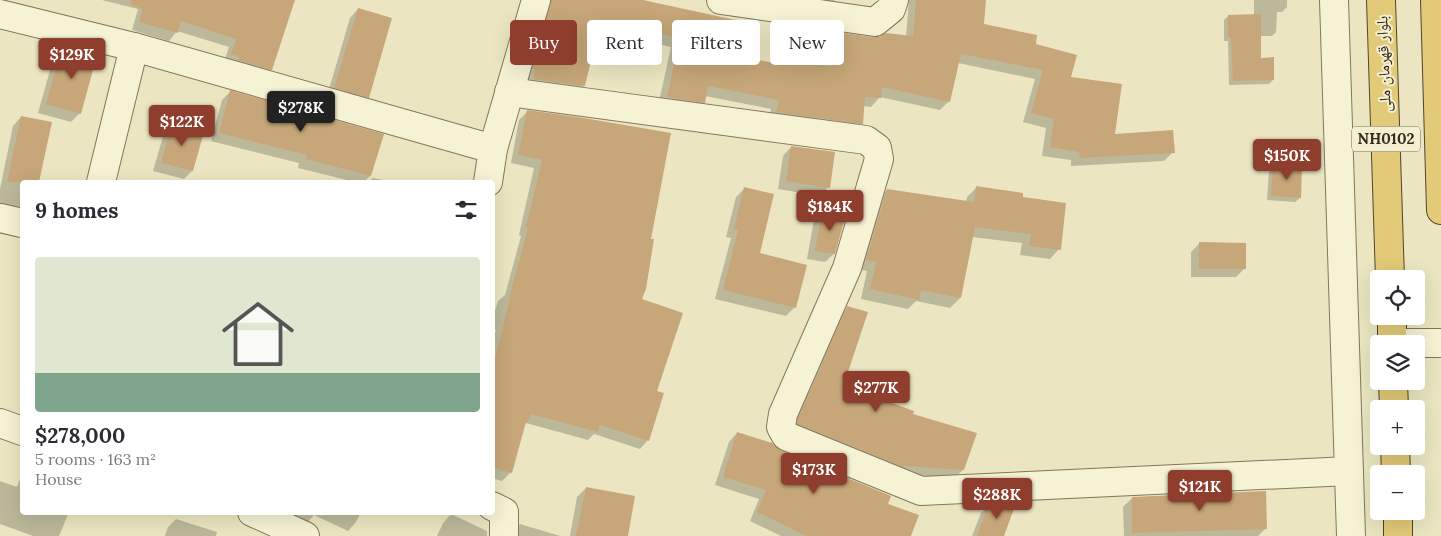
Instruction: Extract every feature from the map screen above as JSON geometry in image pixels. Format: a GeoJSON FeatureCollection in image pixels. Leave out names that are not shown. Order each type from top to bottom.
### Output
{"type":"FeatureCollection","features":[{"type":"Feature","properties":{"kind":"highway","name":"بلوار قهرمان ملی"},"geometry":{"type":"LineString","coordinates":[[1381,0],[1390,270]]}},
{"type":"Feature","properties":{"kind":"highway","name":"NH0102"},"geometry":{"type":"LineString","coordinates":[[1435,0],[1441,210]]}},
{"type":"Feature","properties":{"kind":"highway"},"geometry":{"type":"LineString","coordinates":[[1398,520],[1398,536]]}},
{"type":"Feature","properties":{"kind":"street"},"geometry":{"type":"LineString","coordinates":[[488,180],[493,149],[508,92],[536,0]]}},
{"type":"Feature","properties":{"kind":"street"},"geometry":{"type":"LineString","coordinates":[[721,0],[875,22],[891,9],[894,0]]}},
{"type":"Feature","properties":{"kind":"street"},"geometry":{"type":"LineString","coordinates":[[1334,0],[1351,536]]}},
{"type":"Feature","properties":{"kind":"street"},"geometry":{"type":"LineString","coordinates":[[0,14],[134,47],[493,149]]}},
{"type":"Feature","properties":{"kind":"street"},"geometry":{"type":"LineString","coordinates":[[101,180],[134,47]]}},
{"type":"Feature","properties":{"kind":"street"},"geometry":{"type":"LineString","coordinates":[[508,92],[866,140],[877,148],[879,159],[847,268],[783,414],[781,427],[786,436],[921,491],[1349,471]]}},
{"type":"Feature","properties":{"kind":"street"},"geometry":{"type":"LineString","coordinates":[[0,218],[20,223]]}},
{"type":"Feature","properties":{"kind":"street"},"geometry":{"type":"LineString","coordinates":[[1425,343],[1441,343]]}},
{"type":"Feature","properties":{"kind":"street"},"geometry":{"type":"LineString","coordinates":[[0,423],[20,430]]}},
{"type":"Feature","properties":{"kind":"street"},"geometry":{"type":"LineString","coordinates":[[495,508],[504,512],[504,536]]}},
{"type":"Feature","properties":{"kind":"street"},"geometry":{"type":"LineString","coordinates":[[259,515],[305,536]]}},
{"type":"Feature","properties":{"kind":"building"},"geometry":{"type":"Polygon","coordinates":[[[131,0],[295,0],[272,70],[238,60],[239,56],[231,54],[236,39],[181,21],[178,33],[139,22],[143,9],[131,5],[131,0]]]}},
{"type":"Feature","properties":{"kind":"building"},"geometry":{"type":"Polygon","coordinates":[[[551,0],[643,0],[735,20],[672,20],[672,36],[662,34],[662,20],[587,20],[587,65],[590,65],[585,86],[533,79],[535,69],[532,68],[533,65],[577,65],[577,20],[545,20],[551,0]]]}},
{"type":"Feature","properties":{"kind":"building"},"geometry":{"type":"Polygon","coordinates":[[[916,0],[986,0],[984,24],[1037,35],[1036,44],[1077,55],[1071,77],[1122,84],[1115,134],[1173,130],[1175,153],[1080,158],[1079,152],[1050,147],[1054,119],[1031,113],[1043,70],[961,54],[950,102],[882,87],[881,98],[865,97],[863,124],[776,112],[779,100],[708,86],[705,103],[667,97],[674,65],[760,65],[760,60],[770,62],[770,65],[823,65],[831,67],[831,65],[844,65],[844,33],[873,37],[880,37],[886,33],[913,36],[916,0]]]}},
{"type":"Feature","properties":{"kind":"building"},"geometry":{"type":"Polygon","coordinates":[[[358,8],[392,18],[369,98],[334,88],[358,8]]]}},
{"type":"Feature","properties":{"kind":"building"},"geometry":{"type":"Polygon","coordinates":[[[1261,14],[1261,58],[1274,57],[1274,80],[1233,81],[1231,37],[1228,37],[1228,15],[1261,14]]]}},
{"type":"Feature","properties":{"kind":"building"},"geometry":{"type":"Polygon","coordinates":[[[62,46],[97,55],[81,114],[46,104],[62,46]]]}},
{"type":"Feature","properties":{"kind":"building"},"geometry":{"type":"Polygon","coordinates":[[[230,90],[384,134],[371,176],[306,159],[307,155],[219,133],[230,90]]]}},
{"type":"Feature","properties":{"kind":"building"},"geometry":{"type":"Polygon","coordinates":[[[527,110],[671,133],[651,239],[654,239],[646,289],[642,299],[683,313],[657,391],[664,393],[649,441],[600,425],[598,432],[531,414],[528,422],[526,422],[512,473],[495,468],[495,356],[528,228],[526,227],[542,160],[518,155],[527,110]]]}},
{"type":"Feature","properties":{"kind":"building"},"geometry":{"type":"Polygon","coordinates":[[[21,116],[52,122],[39,180],[7,182],[21,116]]]}},
{"type":"Feature","properties":{"kind":"building"},"geometry":{"type":"Polygon","coordinates":[[[172,123],[204,132],[193,171],[161,163],[172,123]]]}},
{"type":"Feature","properties":{"kind":"building"},"geometry":{"type":"Polygon","coordinates":[[[791,146],[835,152],[830,188],[786,181],[791,146]]]}},
{"type":"Feature","properties":{"kind":"building"},"geometry":{"type":"Polygon","coordinates":[[[1273,165],[1302,166],[1301,198],[1271,196],[1273,165]]]}},
{"type":"Feature","properties":{"kind":"building"},"geometry":{"type":"Polygon","coordinates":[[[976,186],[1023,193],[1023,197],[1066,203],[1061,250],[1029,246],[1031,234],[975,227],[961,298],[921,290],[919,300],[870,289],[876,262],[866,260],[887,189],[974,202],[976,186]]]}},
{"type":"Feature","properties":{"kind":"building"},"geometry":{"type":"Polygon","coordinates":[[[744,187],[774,194],[760,253],[807,265],[796,308],[723,290],[738,230],[734,229],[744,187]]]}},
{"type":"Feature","properties":{"kind":"building"},"geometry":{"type":"Polygon","coordinates":[[[822,210],[846,214],[835,254],[815,251],[822,210]]]}},
{"type":"Feature","properties":{"kind":"building"},"geometry":{"type":"Polygon","coordinates":[[[1199,242],[1246,243],[1246,269],[1199,269],[1199,242]]]}},
{"type":"Feature","properties":{"kind":"building"},"geometry":{"type":"Polygon","coordinates":[[[847,306],[868,312],[846,378],[875,387],[873,396],[914,411],[913,414],[977,433],[964,470],[901,466],[797,424],[847,306]]]}},
{"type":"Feature","properties":{"kind":"building"},"geometry":{"type":"Polygon","coordinates":[[[737,432],[772,443],[780,450],[891,496],[888,504],[919,515],[911,536],[807,536],[757,512],[766,490],[723,477],[737,432]]]}},
{"type":"Feature","properties":{"kind":"building"},"geometry":{"type":"Polygon","coordinates":[[[586,487],[635,496],[628,536],[576,536],[586,487]]]}},
{"type":"Feature","properties":{"kind":"building"},"geometry":{"type":"Polygon","coordinates":[[[1266,491],[1267,529],[1132,533],[1132,497],[1266,491]]]}},
{"type":"Feature","properties":{"kind":"building"},"geometry":{"type":"Polygon","coordinates":[[[989,503],[1016,503],[1004,536],[977,536],[989,503]]]}}]}
